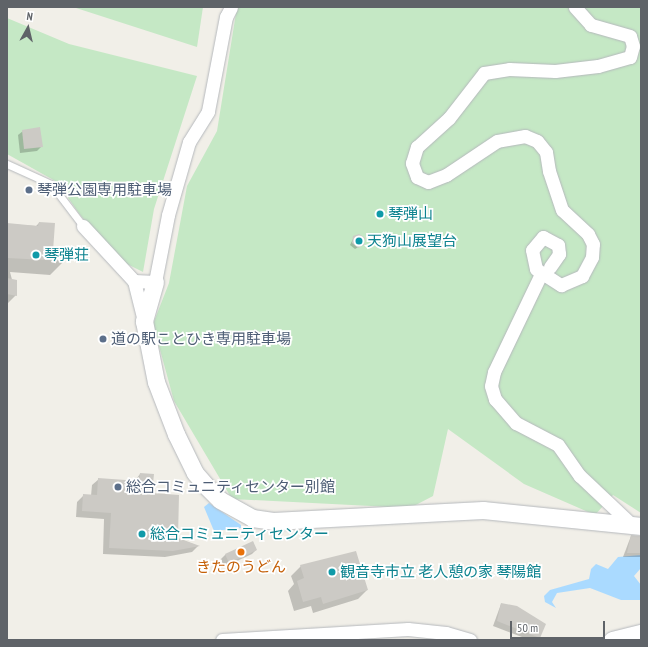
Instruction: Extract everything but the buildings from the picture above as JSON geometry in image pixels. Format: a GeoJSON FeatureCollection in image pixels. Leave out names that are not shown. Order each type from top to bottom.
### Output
{"type":"FeatureCollection","features":[{"type":"Feature","properties":{"kind":"street"},"geometry":{"type":"LineString","coordinates":[[144,321],[155,282],[168,215],[189,142],[208,111],[226,17],[231,7]]}},
{"type":"Feature","properties":{"kind":"street"},"geometry":{"type":"LineString","coordinates":[[550,267],[559,254],[558,245],[543,237],[532,250],[536,269],[561,284],[582,276],[592,258],[593,244],[588,234],[562,210],[549,171],[546,152],[537,142],[525,136],[497,141],[446,175],[428,182],[417,177],[412,163],[417,147],[448,118],[484,73],[509,69],[555,71],[598,66],[630,57],[633,46],[630,36],[591,25],[575,7]]}},
{"type":"Feature","properties":{"kind":"street"},"geometry":{"type":"LineString","coordinates":[[83,226],[134,281],[144,321],[156,382],[195,472],[220,500],[252,518],[273,521],[483,510],[636,525]]}},
{"type":"Feature","properties":{"kind":"street"},"geometry":{"type":"LineString","coordinates":[[539,278],[494,372],[491,386],[495,399],[516,423],[558,445],[580,476],[636,525]]}},
{"type":"Feature","properties":{"kind":"street"},"geometry":{"type":"LineString","coordinates":[[134,281],[155,282]]}},
{"type":"Feature","properties":{"kind":"street"},"geometry":{"type":"LineString","coordinates":[[222,640],[408,629],[446,633],[470,640]]}},
{"type":"Feature","properties":{"kind":"street"},"geometry":{"type":"LineString","coordinates":[[612,640],[641,633]]}},
{"type":"Feature","properties":{"kind":"lane"},"geometry":{"type":"LineString","coordinates":[[7,164],[51,184],[83,226]]}},
{"type":"Feature","properties":{"kind":"green space"},"geometry":{"type":"Polygon","coordinates":[[[73,7],[203,7],[197,47],[73,7]]]}},
{"type":"Feature","properties":{"kind":"green space"},"geometry":{"type":"Polygon","coordinates":[[[237,7],[641,7],[641,513],[613,495],[595,515],[524,484],[448,429],[433,496],[410,508],[232,499],[174,401],[153,324],[169,283],[187,186],[217,131],[237,7]]]}},
{"type":"Feature","properties":{"kind":"green space"},"geometry":{"type":"Polygon","coordinates":[[[7,18],[69,44],[197,76],[154,209],[143,272],[123,262],[80,215],[57,182],[7,154],[7,18]]]}},
{"type":"Feature","properties":{"kind":"water"},"geometry":{"type":"Polygon","coordinates":[[[209,503],[241,525],[241,528],[214,531],[204,507],[209,503]]]}},
{"type":"Feature","properties":{"kind":"water"},"geometry":{"type":"Polygon","coordinates":[[[641,555],[641,568],[634,576],[641,585],[641,600],[621,600],[590,588],[557,593],[552,602],[556,608],[545,602],[544,596],[550,590],[589,579],[591,569],[596,564],[608,569],[618,557],[641,555]]]}},
{"type":"Feature","properties":{"kind":"place","name":"琴弾公園専用駐車場"},"geometry":{"type":"Point","coordinates":[29,190]}},
{"type":"Feature","properties":{"kind":"place","name":"琴弾山"},"geometry":{"type":"Point","coordinates":[380,214]}},
{"type":"Feature","properties":{"kind":"place","name":"天狗山展望台"},"geometry":{"type":"Point","coordinates":[359,241]}},
{"type":"Feature","properties":{"kind":"place","name":"琴弾荘"},"geometry":{"type":"Point","coordinates":[36,255]}},
{"type":"Feature","properties":{"kind":"place","name":"道の駅ことひき専用駐車場"},"geometry":{"type":"Point","coordinates":[103,339]}},
{"type":"Feature","properties":{"kind":"place","name":"総合コミュニティセンター別館"},"geometry":{"type":"Point","coordinates":[118,487]}},
{"type":"Feature","properties":{"kind":"place","name":"総合コミュニティセンター"},"geometry":{"type":"Point","coordinates":[142,534]}},
{"type":"Feature","properties":{"kind":"place","name":"きたのうどん"},"geometry":{"type":"Point","coordinates":[241,552]}},
{"type":"Feature","properties":{"kind":"place","name":"観音寺市立 老人憩の家 琴陽館"},"geometry":{"type":"Point","coordinates":[332,572]}}]}
